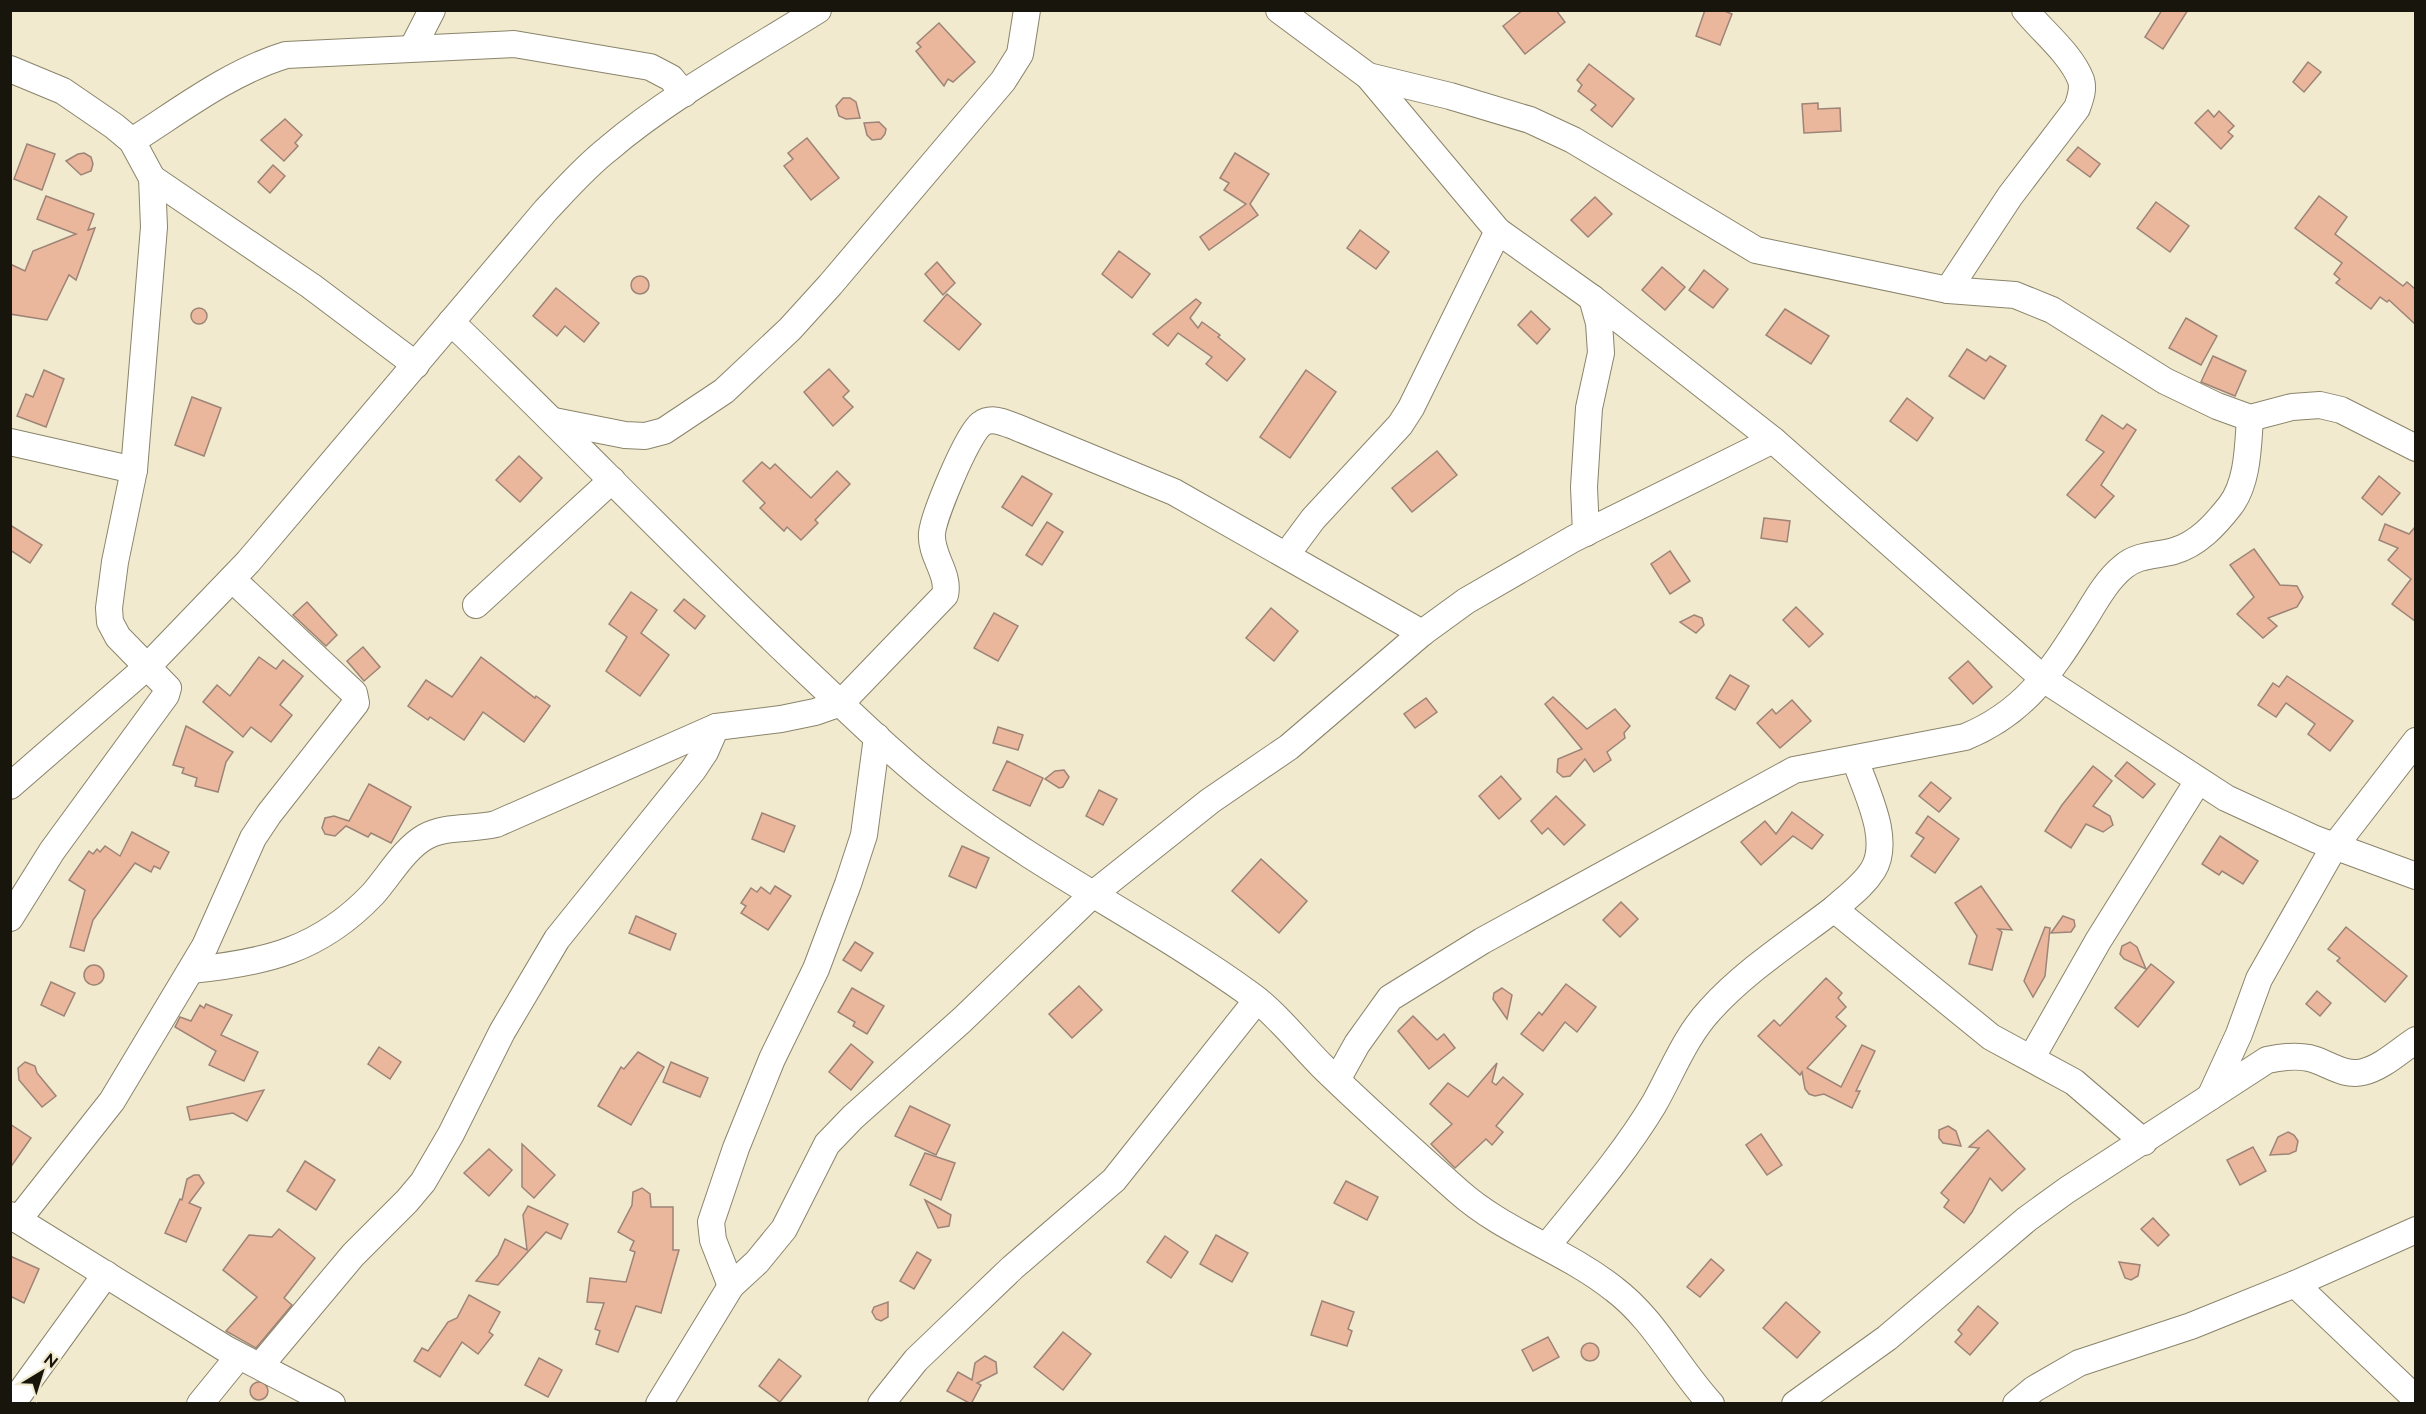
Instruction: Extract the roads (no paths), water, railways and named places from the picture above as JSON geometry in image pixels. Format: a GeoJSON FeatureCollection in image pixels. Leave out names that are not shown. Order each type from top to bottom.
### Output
{"type":"FeatureCollection","features":[{"type":"Feature","properties":{"kind":"street"},"geometry":{"type":"LineString","coordinates":[[413,47],[432,10]]}},
{"type":"Feature","properties":{"kind":"street"},"geometry":{"type":"LineString","coordinates":[[10,786],[148,666],[232,579],[451,322],[579,176],[608,148],[684,94],[818,10]]}},
{"type":"Feature","properties":{"kind":"street"},"geometry":{"type":"LineString","coordinates":[[554,421],[625,435],[645,436],[672,427],[724,391],[790,329],[822,294],[1003,81],[1020,54],[1027,10]]}},
{"type":"Feature","properties":{"kind":"street"},"geometry":{"type":"LineString","coordinates":[[1279,10],[1368,76],[1498,231],[1592,298],[1773,440],[2045,680],[2198,781],[2247,808],[2334,847],[2415,876]]}},
{"type":"Feature","properties":{"kind":"street"},"geometry":{"type":"LineString","coordinates":[[1948,290],[2010,196],[2077,108],[2082,95],[2081,82],[2071,63],[2025,10]]}},
{"type":"Feature","properties":{"kind":"street"},"geometry":{"type":"LineString","coordinates":[[132,141],[234,77],[263,62],[286,55],[413,47],[514,44],[650,67],[671,78],[684,94]]}},
{"type":"Feature","properties":{"kind":"street"},"geometry":{"type":"LineString","coordinates":[[1368,76],[1450,96],[1530,120],[1573,140],[1756,249],[1948,290],[2015,295],[2036,302],[2165,381],[2250,418],[2292,407],[2320,405],[2340,410],[2415,448]]}},
{"type":"Feature","properties":{"kind":"street"},"geometry":{"type":"LineString","coordinates":[[10,918],[52,850],[166,695],[166,685],[118,637],[110,622],[109,608],[114,562],[134,470],[154,227],[152,178],[132,141],[84,103],[63,91],[18,80]]}},
{"type":"Feature","properties":{"kind":"street"},"geometry":{"type":"LineString","coordinates":[[152,178],[311,286],[416,365]]}},
{"type":"Feature","properties":{"kind":"street"},"geometry":{"type":"LineString","coordinates":[[1287,554],[1313,519],[1400,425],[1411,408],[1498,231]]}},
{"type":"Feature","properties":{"kind":"street"},"geometry":{"type":"LineString","coordinates":[[1586,533],[1584,487],[1589,408],[1601,353],[1599,323],[1592,298]]}},
{"type":"Feature","properties":{"kind":"street"},"geometry":{"type":"LineString","coordinates":[[451,322],[554,421],[750,619],[877,737],[947,797],[1092,895],[1210,966],[1257,999],[1337,1080],[1462,1195],[1515,1232],[1548,1246],[1588,1269],[1648,1319],[1686,1374],[1711,1404]]}},
{"type":"Feature","properties":{"kind":"street"},"geometry":{"type":"LineString","coordinates":[[1337,1080],[1357,1044],[1390,998],[1482,941],[1794,770],[1965,737],[2008,715],[2045,680],[2095,601],[2123,566],[2135,558],[2174,551],[2192,544],[2205,534],[2232,504],[2244,474],[2250,418]]}},
{"type":"Feature","properties":{"kind":"street"},"geometry":{"type":"LineString","coordinates":[[191,970],[240,965],[283,954],[317,937],[352,914],[384,882],[411,848],[428,835],[441,830],[482,828],[496,824],[716,726],[792,717],[841,703],[945,595],[946,578],[934,554],[932,534],[936,516],[975,431],[987,421],[993,420],[1016,427],[1145,478],[1287,554],[1422,633]]}},
{"type":"Feature","properties":{"kind":"street"},"geometry":{"type":"LineString","coordinates":[[659,1404],[731,1286],[758,1262],[784,1229],[820,1154],[836,1134],[962,1020],[1092,895],[1210,801],[1289,747],[1422,633],[1466,601],[1520,568],[1586,533],[1773,440]]}},
{"type":"Feature","properties":{"kind":"street"},"geometry":{"type":"LineString","coordinates":[[10,442],[134,470]]}},
{"type":"Feature","properties":{"kind":"street"},"geometry":{"type":"LineString","coordinates":[[476,605],[612,480]]}},
{"type":"Feature","properties":{"kind":"street"},"geometry":{"type":"LineString","coordinates":[[232,579],[354,693],[357,699],[355,707],[269,814],[254,838],[191,970],[112,1101],[14,1218],[249,1361],[332,1404]]}},
{"type":"Feature","properties":{"kind":"street"},"geometry":{"type":"LineString","coordinates":[[200,1404],[249,1361],[423,1182],[451,1134],[502,1032],[557,939],[693,770],[705,752],[716,726]]}},
{"type":"Feature","properties":{"kind":"street"},"geometry":{"type":"LineString","coordinates":[[731,1286],[713,1240],[711,1222],[736,1148],[772,1059],[816,969],[848,884],[864,835],[877,737]]}},
{"type":"Feature","properties":{"kind":"street"},"geometry":{"type":"LineString","coordinates":[[2210,1097],[2239,1034],[2259,979],[2334,847],[2415,741]]}},
{"type":"Feature","properties":{"kind":"street"},"geometry":{"type":"LineString","coordinates":[[1548,1246],[1623,1150],[1708,1011],[1744,979],[1834,909],[1863,882],[1874,868],[1879,853],[1876,822],[1855,759]]}},
{"type":"Feature","properties":{"kind":"street"},"geometry":{"type":"LineString","coordinates":[[2032,1057],[2098,941],[2198,781]]}},
{"type":"Feature","properties":{"kind":"street"},"geometry":{"type":"LineString","coordinates":[[1834,909],[1991,1037],[2032,1057],[2074,1082],[2144,1142]]}},
{"type":"Feature","properties":{"kind":"street"},"geometry":{"type":"LineString","coordinates":[[881,1404],[924,1353],[1012,1268],[1114,1180],[1257,999]]}},
{"type":"Feature","properties":{"kind":"street"},"geometry":{"type":"LineString","coordinates":[[1795,1404],[1887,1338],[2027,1219],[2067,1190],[2267,1060],[2286,1056],[2310,1058],[2344,1072],[2362,1072],[2384,1063],[2415,1040]]}},
{"type":"Feature","properties":{"kind":"street"},"geometry":{"type":"LineString","coordinates":[[2016,1404],[2034,1389],[2079,1363],[2191,1326],[2295,1284],[2415,1230]]}},
{"type":"Feature","properties":{"kind":"street"},"geometry":{"type":"LineString","coordinates":[[12,1404],[106,1274]]}},
{"type":"Feature","properties":{"kind":"street"},"geometry":{"type":"LineString","coordinates":[[2295,1284],[2415,1399]]}}]}
